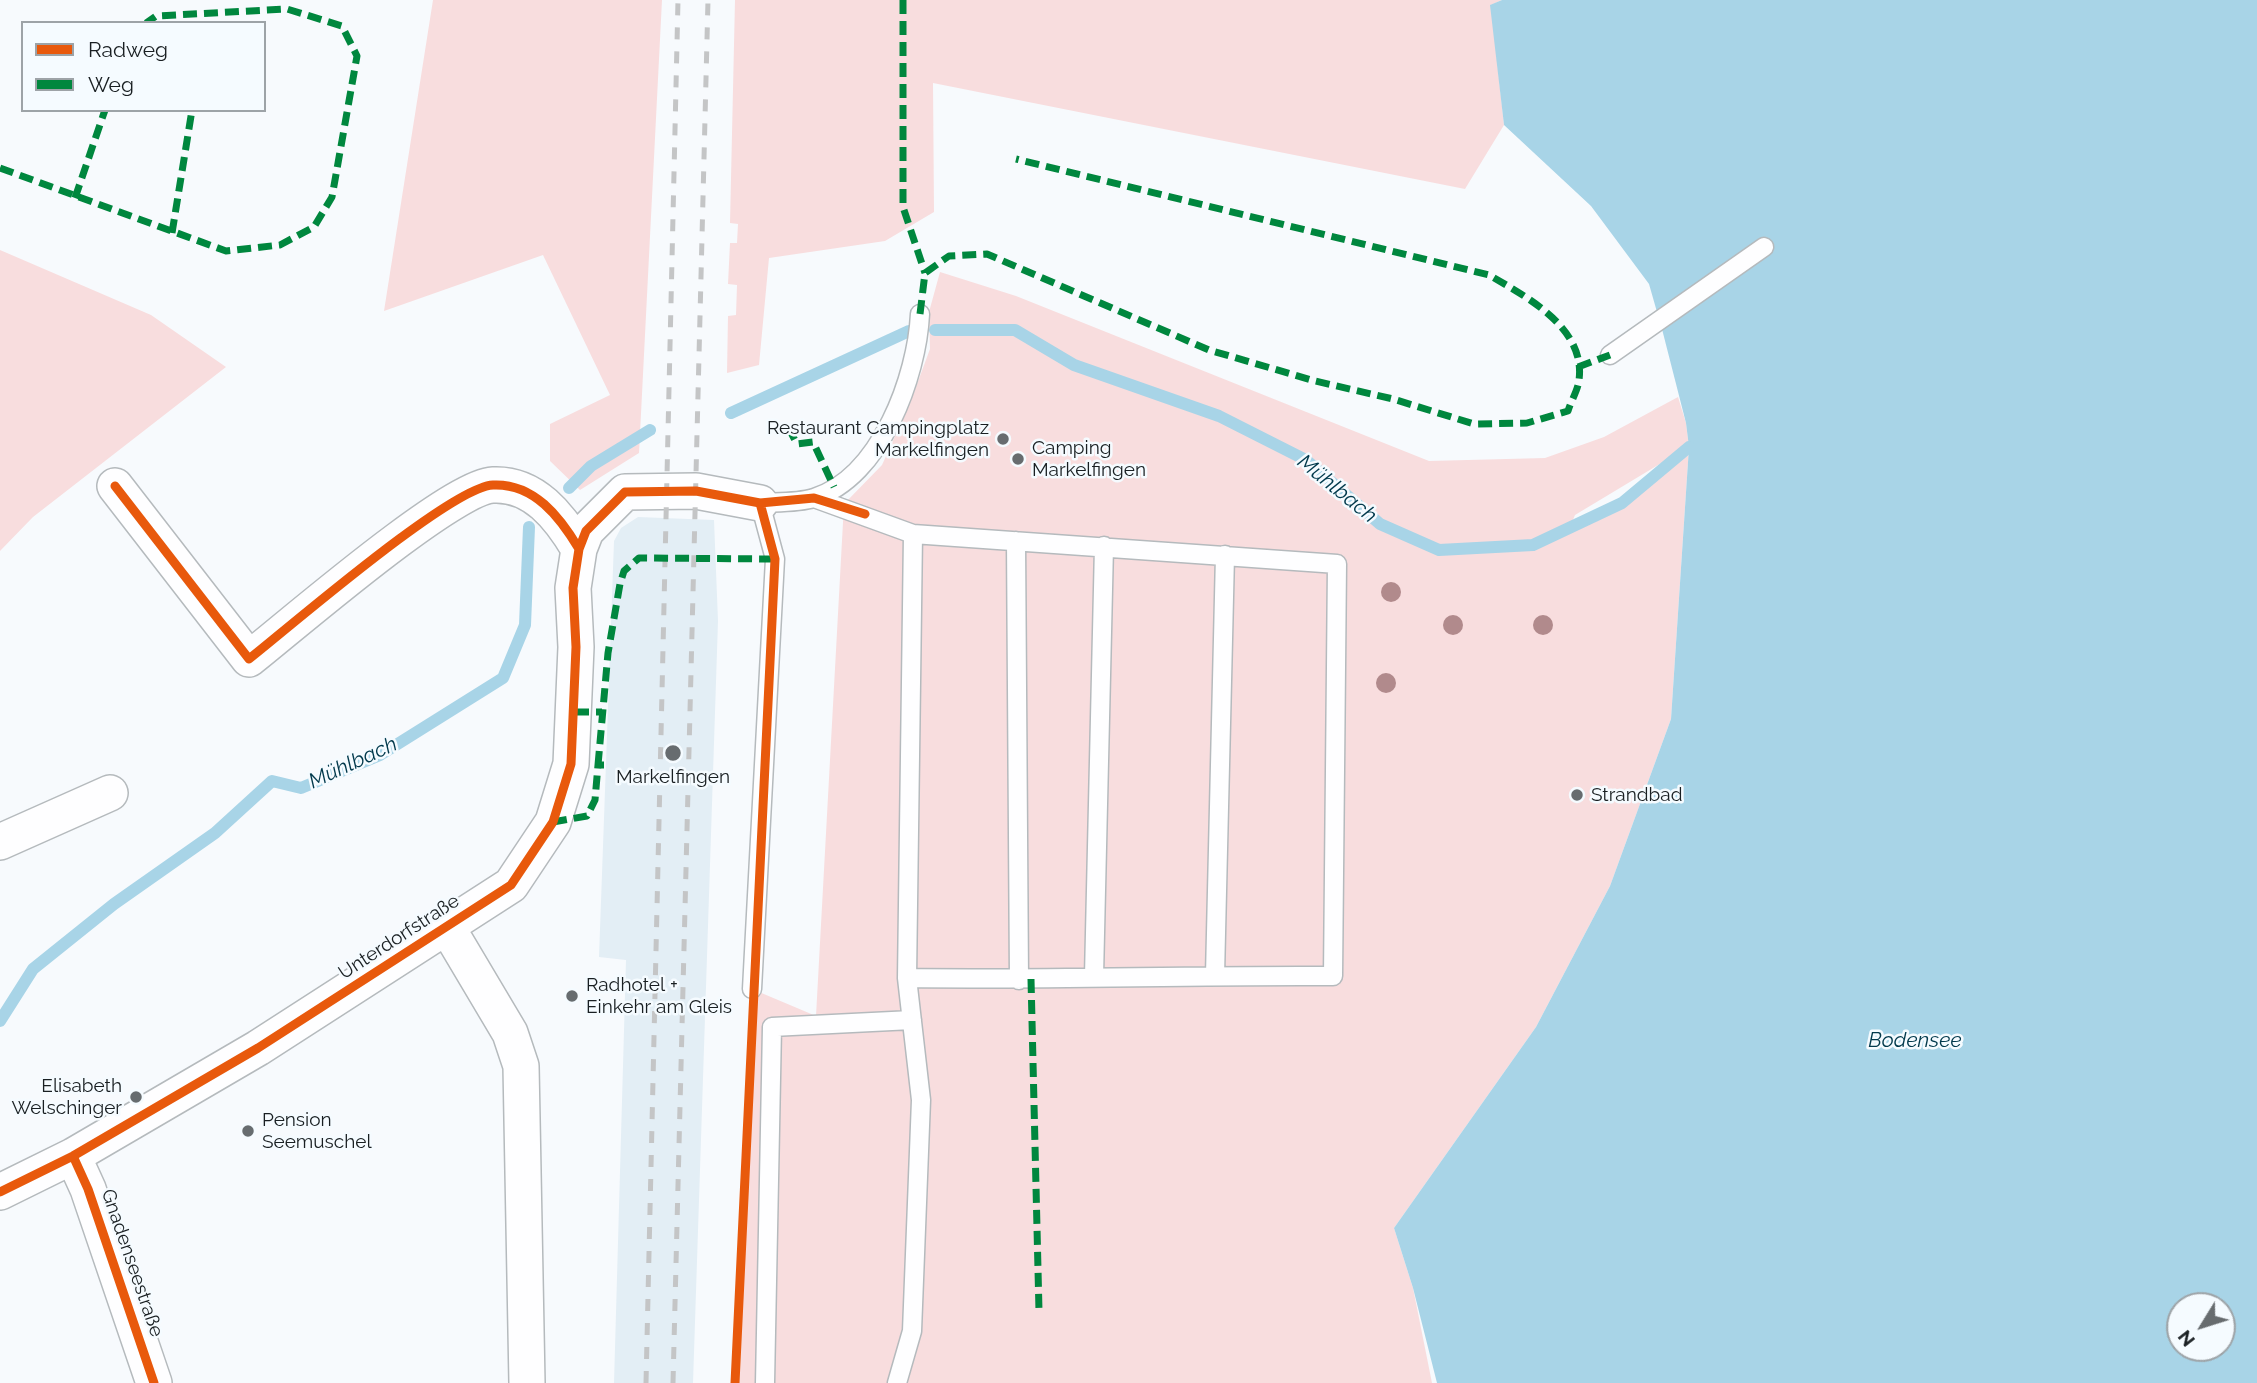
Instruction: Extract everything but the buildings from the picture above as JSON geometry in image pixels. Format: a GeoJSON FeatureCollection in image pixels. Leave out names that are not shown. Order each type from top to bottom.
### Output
{"type":"FeatureCollection","features":[{"type":"Feature","properties":{"kind":"street"},"geometry":{"type":"LineString","coordinates":[[115,486],[249,659],[418,526],[454,502],[492,485],[531,493],[561,520],[579,549]]}},
{"type":"Feature","properties":{"kind":"street","name":"Unterdorfstraße"},"geometry":{"type":"LineString","coordinates":[[0,1192],[72,1156],[258,1048],[511,885],[553,822],[571,764],[576,647],[573,588],[579,549],[586,531],[625,492],[696,491],[760,503]]}},
{"type":"Feature","properties":{"kind":"street"},"geometry":{"type":"LineString","coordinates":[[0,842],[110,793]]}},
{"type":"Feature","properties":{"kind":"street","name":"Unterdorfstraße"},"geometry":{"type":"LineString","coordinates":[[447,927],[510,1033],[521,1066],[527,1383]]}},
{"type":"Feature","properties":{"kind":"street","name":"Gnadenseestraße"},"geometry":{"type":"LineString","coordinates":[[72,1156],[88,1189],[154,1383]]}},
{"type":"Feature","properties":{"kind":"lane"},"geometry":{"type":"LineString","coordinates":[[1610,355],[1764,247]]}},
{"type":"Feature","properties":{"kind":"lane"},"geometry":{"type":"LineString","coordinates":[[814,498],[851,474],[873,450],[904,398],[919,340],[920,314]]}},
{"type":"Feature","properties":{"kind":"lane"},"geometry":{"type":"LineString","coordinates":[[752,989],[775,559],[760,503],[814,498],[913,534],[1337,564],[1334,976],[1094,976],[1019,980],[907,978]]}},
{"type":"Feature","properties":{"kind":"lane"},"geometry":{"type":"LineString","coordinates":[[897,1383],[912,1331],[921,1100],[907,978],[913,534]]}},
{"type":"Feature","properties":{"kind":"lane"},"geometry":{"type":"LineString","coordinates":[[1016,541],[1019,980]]}},
{"type":"Feature","properties":{"kind":"lane"},"geometry":{"type":"LineString","coordinates":[[1094,976],[1104,546]]}},
{"type":"Feature","properties":{"kind":"lane"},"geometry":{"type":"LineString","coordinates":[[1215,975],[1225,555]]}},
{"type":"Feature","properties":{"kind":"lane"},"geometry":{"type":"LineString","coordinates":[[765,1383],[772,1027],[912,1020]]}},
{"type":"Feature","properties":{"kind":"shaded area"},"geometry":{"type":"Polygon","coordinates":[[[433,0],[662,0],[639,453],[580,490],[550,461],[550,424],[610,395],[543,255],[384,311],[433,0]]]}},
{"type":"Feature","properties":{"kind":"shaded area"},"geometry":{"type":"Polygon","coordinates":[[[735,0],[1502,0],[1491,5],[1504,125],[1465,189],[933,83],[934,212],[885,241],[769,258],[759,365],[727,373],[728,316],[736,315],[737,285],[728,284],[730,243],[737,243],[738,224],[730,223],[735,0]]]}},
{"type":"Feature","properties":{"kind":"shaded area"},"geometry":{"type":"Polygon","coordinates":[[[0,250],[151,315],[226,367],[33,517],[0,551],[0,250]]]}},
{"type":"Feature","properties":{"kind":"shaded area"},"geometry":{"type":"Polygon","coordinates":[[[940,272],[1016,296],[1429,461],[1545,458],[1604,437],[1678,397],[1686,423],[1689,447],[1671,719],[1610,886],[1536,1027],[1394,1228],[1413,1288],[1432,1383],[735,1383],[752,989],[816,1016],[844,504],[882,465],[910,403],[930,349],[929,312],[940,272]],[[1683,450],[1575,515],[1570,527],[1622,503],[1683,450]]]}},
{"type":"Feature","properties":{"kind":"shaded area"},"geometry":{"type":"Polygon","coordinates":[[[638,517],[714,520],[718,621],[693,1383],[614,1383],[626,960],[599,957],[614,541],[621,528],[638,517]]]}},
{"type":"Feature","properties":{"kind":"water","name":"Bodensee"},"geometry":{"type":"Polygon","coordinates":[[[1502,0],[2257,0],[2257,1383],[1437,1383],[1413,1288],[1394,1228],[1536,1027],[1610,886],[1671,719],[1689,447],[1686,423],[1649,284],[1591,206],[1504,125],[1490,5],[1502,0]]]}},
{"type":"Feature","properties":{"kind":"waterway","name":"Mühlbach"},"geometry":{"type":"LineString","coordinates":[[935,330],[1015,330],[1074,365],[1219,416],[1306,460],[1380,524],[1439,550],[1533,545],[1622,503],[1689,447]]}},
{"type":"Feature","properties":{"kind":"waterway","name":"Mühlbach"},"geometry":{"type":"LineString","coordinates":[[731,413],[909,331]]}},
{"type":"Feature","properties":{"kind":"waterway"},"geometry":{"type":"LineString","coordinates":[[569,488],[591,466],[650,430]]}},
{"type":"Feature","properties":{"kind":"waterway","name":"Mühlbach"},"geometry":{"type":"LineString","coordinates":[[0,1021],[33,969],[114,904],[215,833],[272,781],[301,788],[380,755],[503,678],[525,625],[529,527]]}},
{"type":"Feature","properties":{"kind":"railway"},"geometry":{"type":"LineString","coordinates":[[646,1383],[678,0]]}},
{"type":"Feature","properties":{"kind":"railway"},"geometry":{"type":"LineString","coordinates":[[673,1383],[708,0]]}},
{"type":"Feature","properties":{"kind":"marked path"},"geometry":{"type":"LineString","coordinates":[[903,0],[903,207],[925,273]]}},
{"type":"Feature","properties":{"kind":"marked path"},"geometry":{"type":"LineString","coordinates":[[0,168],[226,251],[280,245],[314,227],[332,197],[357,56],[342,26],[287,9],[156,16],[149,21]]}},
{"type":"Feature","properties":{"kind":"marked path"},"geometry":{"type":"LineString","coordinates":[[75,198],[104,112]]}},
{"type":"Feature","properties":{"kind":"marked path"},"geometry":{"type":"LineString","coordinates":[[172,233],[192,112]]}},
{"type":"Feature","properties":{"kind":"marked path"},"geometry":{"type":"LineString","coordinates":[[920,314],[925,273],[949,256],[987,254],[1209,350],[1315,381],[1393,399],[1474,424],[1527,423],[1568,411],[1579,380],[1579,361],[1573,345],[1551,316],[1489,275],[1016,159]]}},
{"type":"Feature","properties":{"kind":"marked path"},"geometry":{"type":"LineString","coordinates":[[1578,367],[1610,355]]}},
{"type":"Feature","properties":{"kind":"marked path"},"geometry":{"type":"LineString","coordinates":[[788,427],[797,444],[813,442],[834,487]]}},
{"type":"Feature","properties":{"kind":"marked path"},"geometry":{"type":"LineString","coordinates":[[598,765],[608,653],[624,571],[639,558],[775,559]]}},
{"type":"Feature","properties":{"kind":"marked path"},"geometry":{"type":"LineString","coordinates":[[575,712],[602,712]]}},
{"type":"Feature","properties":{"kind":"marked path"},"geometry":{"type":"LineString","coordinates":[[553,822],[587,816],[595,800],[598,765],[604,765]]}},
{"type":"Feature","properties":{"kind":"marked path"},"geometry":{"type":"LineString","coordinates":[[1031,979],[1039,1311]]}},
{"type":"Feature","properties":{"kind":"cycle path"},"geometry":{"type":"LineString","coordinates":[[115,486],[249,659],[408,532],[472,492],[493,485],[508,486],[533,496],[554,514],[579,549]]}},
{"type":"Feature","properties":{"kind":"cycle path"},"geometry":{"type":"LineString","coordinates":[[0,1192],[73,1156],[258,1048],[511,885],[553,822],[571,764],[576,647],[573,588],[579,549],[586,531],[625,492],[696,491],[760,503],[814,498],[865,514]]}},
{"type":"Feature","properties":{"kind":"cycle path"},"geometry":{"type":"LineString","coordinates":[[735,1383],[775,559],[760,503]]}},
{"type":"Feature","properties":{"kind":"cycle path"},"geometry":{"type":"LineString","coordinates":[[73,1156],[88,1189],[154,1383]]}},
{"type":"Feature","properties":{"kind":"place","name":"Restaurant Campingplatz Markelfingen"},"geometry":{"type":"Point","coordinates":[1003,439]}},
{"type":"Feature","properties":{"kind":"place","name":"Camping Markelfingen"},"geometry":{"type":"Point","coordinates":[1018,459]}},
{"type":"Feature","properties":{"kind":"place","name":"Markelfingen"},"geometry":{"type":"Point","coordinates":[673,753]}},
{"type":"Feature","properties":{"kind":"place","name":"Strandbad"},"geometry":{"type":"Point","coordinates":[1577,795]}},
{"type":"Feature","properties":{"kind":"place","name":"Radhotel + Einkehr am Gleis"},"geometry":{"type":"Point","coordinates":[572,996]}},
{"type":"Feature","properties":{"kind":"place","name":"Elisabeth Welschinger"},"geometry":{"type":"Point","coordinates":[136,1097]}},
{"type":"Feature","properties":{"kind":"place","name":"Pension Seemuschel"},"geometry":{"type":"Point","coordinates":[248,1131]}}]}
